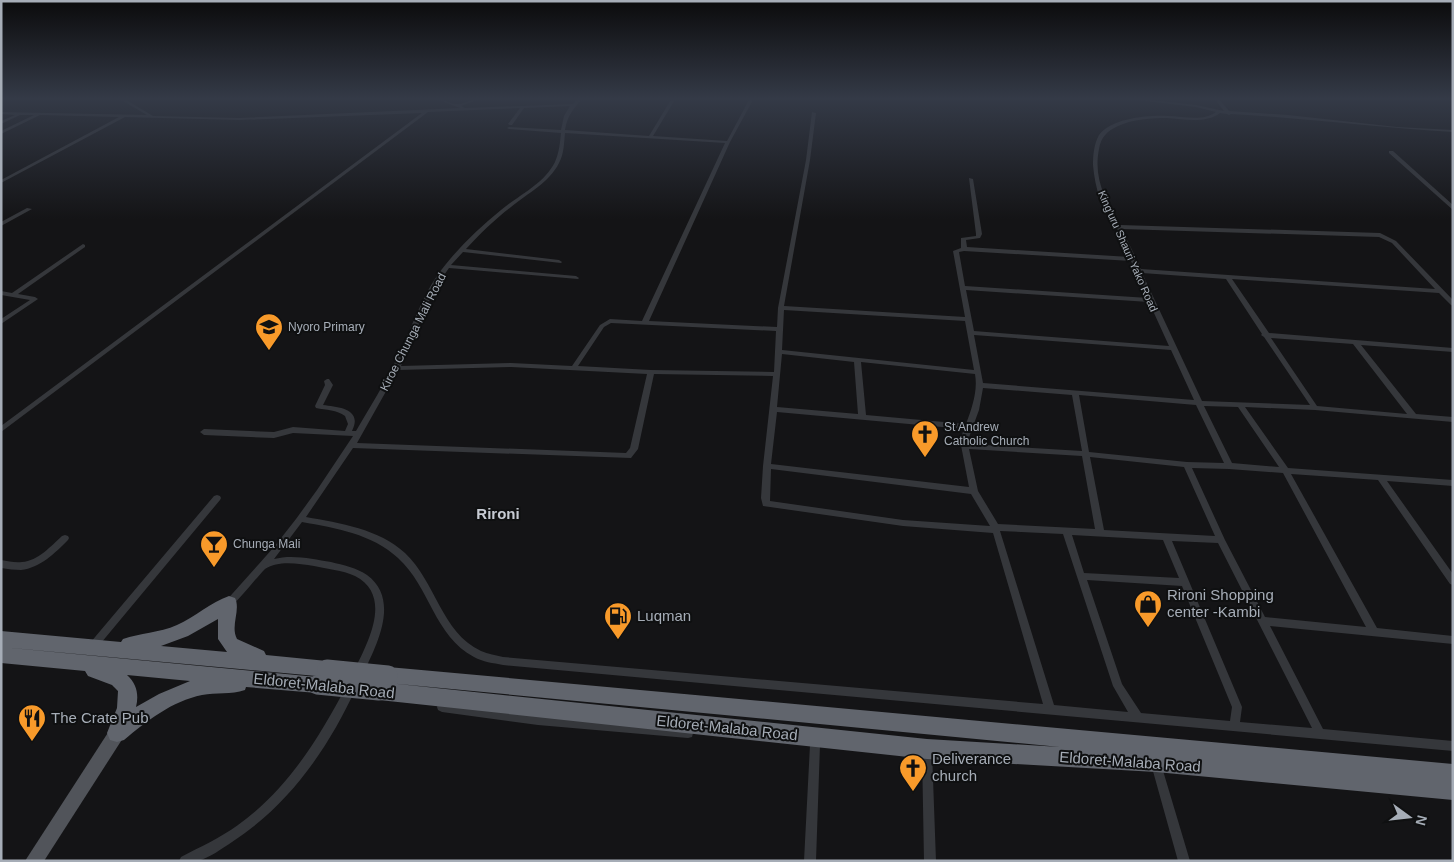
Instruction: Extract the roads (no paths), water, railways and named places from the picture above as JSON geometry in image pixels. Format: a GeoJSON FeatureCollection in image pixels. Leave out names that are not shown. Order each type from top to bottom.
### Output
{"type":"FeatureCollection","features":[{"type":"Feature","properties":{"kind":"highway"},"geometry":{"type":"LineString","coordinates":[[98,648],[153,642],[169,637],[188,630],[229,603]]}},
{"type":"Feature","properties":{"kind":"highway"},"geometry":{"type":"LineString","coordinates":[[229,603],[224,630],[231,646],[242,652],[286,665]]}},
{"type":"Feature","properties":{"kind":"highway","name":"Eldoret-Malaba Road"},"geometry":{"type":"LineString","coordinates":[[1,639],[286,665],[322,677]]}},
{"type":"Feature","properties":{"kind":"highway","name":"Eldoret-Malaba Road"},"geometry":{"type":"LineString","coordinates":[[1,655],[276,681],[322,677],[1453,774]]}},
{"type":"Feature","properties":{"kind":"highway"},"geometry":{"type":"LineString","coordinates":[[58,660],[111,674],[121,679],[128,689],[128,701],[117,733]]}},
{"type":"Feature","properties":{"kind":"highway"},"geometry":{"type":"LineString","coordinates":[[117,733],[162,701],[182,692],[201,687],[276,681]]}},
{"type":"Feature","properties":{"kind":"highway","name":"Eldoret-Malaba Road"},"geometry":{"type":"LineString","coordinates":[[384,683],[927,754],[1156,762],[1453,790]]}},
{"type":"Feature","properties":{"kind":"main road"},"geometry":{"type":"LineString","coordinates":[[34,861],[46,853],[117,733]]}},
{"type":"Feature","properties":{"kind":"street"},"geometry":{"type":"LineString","coordinates":[[1,182],[83,138]]}},
{"type":"Feature","properties":{"kind":"street"},"geometry":{"type":"LineString","coordinates":[[1,430],[391,138]]}},
{"type":"Feature","properties":{"kind":"street","name":"Kiroe Chunga Mali Road"},"geometry":{"type":"LineString","coordinates":[[229,603],[301,519],[331,479],[396,368],[432,289],[447,266],[499,214],[538,185],[551,172],[560,158],[563,138]]}},
{"type":"Feature","properties":{"kind":"street"},"geometry":{"type":"LineString","coordinates":[[680,138],[728,142]]}},
{"type":"Feature","properties":{"kind":"street"},"geometry":{"type":"LineString","coordinates":[[645,322],[730,138]]}},
{"type":"Feature","properties":{"kind":"street"},"geometry":{"type":"LineString","coordinates":[[811,138],[782,308],[764,498],[766,504],[903,523],[1221,540]]}},
{"type":"Feature","properties":{"kind":"street","name":"King'uru Shauri Yako Road"},"geometry":{"type":"LineString","coordinates":[[1100,138],[1095,149],[1102,199],[1119,227],[1150,300],[1230,466]]}},
{"type":"Feature","properties":{"kind":"street"},"geometry":{"type":"LineString","coordinates":[[1391,152],[1453,208]]}},
{"type":"Feature","properties":{"kind":"street"},"geometry":{"type":"LineString","coordinates":[[964,249],[963,239],[978,237],[979,234],[971,179]]}},
{"type":"Feature","properties":{"kind":"street"},"geometry":{"type":"LineString","coordinates":[[1,224],[29,209]]}},
{"type":"Feature","properties":{"kind":"street"},"geometry":{"type":"LineString","coordinates":[[1119,227],[1380,235],[1394,242],[1453,304]]}},
{"type":"Feature","properties":{"kind":"street"},"geometry":{"type":"LineString","coordinates":[[13,295],[83,246]]}},
{"type":"Feature","properties":{"kind":"street"},"geometry":{"type":"LineString","coordinates":[[1050,710],[996,529],[974,491],[964,440],[980,385],[956,251],[964,249],[1133,259]]}},
{"type":"Feature","properties":{"kind":"street"},"geometry":{"type":"LineString","coordinates":[[463,250],[559,262]]}},
{"type":"Feature","properties":{"kind":"street"},"geometry":{"type":"LineString","coordinates":[[447,266],[576,278]]}},
{"type":"Feature","properties":{"kind":"street"},"geometry":{"type":"LineString","coordinates":[[1138,271],[1440,290]]}},
{"type":"Feature","properties":{"kind":"street"},"geometry":{"type":"LineString","coordinates":[[1227,276],[1264,335],[1315,408]]}},
{"type":"Feature","properties":{"kind":"street"},"geometry":{"type":"LineString","coordinates":[[962,288],[1150,300]]}},
{"type":"Feature","properties":{"kind":"street"},"geometry":{"type":"LineString","coordinates":[[1,293],[35,299],[1,322]]}},
{"type":"Feature","properties":{"kind":"street"},"geometry":{"type":"LineString","coordinates":[[782,308],[968,319]]}},
{"type":"Feature","properties":{"kind":"street"},"geometry":{"type":"LineString","coordinates":[[573,369],[606,322],[617,320],[780,329]]}},
{"type":"Feature","properties":{"kind":"street"},"geometry":{"type":"LineString","coordinates":[[970,333],[1174,348]]}},
{"type":"Feature","properties":{"kind":"street"},"geometry":{"type":"LineString","coordinates":[[1264,335],[1453,350]]}},
{"type":"Feature","properties":{"kind":"street"},"geometry":{"type":"LineString","coordinates":[[1355,342],[1414,416]]}},
{"type":"Feature","properties":{"kind":"street"},"geometry":{"type":"LineString","coordinates":[[779,352],[978,372]]}},
{"type":"Feature","properties":{"kind":"street"},"geometry":{"type":"LineString","coordinates":[[857,360],[862,416]]}},
{"type":"Feature","properties":{"kind":"street"},"geometry":{"type":"LineString","coordinates":[[396,368],[511,365],[651,372],[777,374]]}},
{"type":"Feature","properties":{"kind":"street"},"geometry":{"type":"LineString","coordinates":[[352,445],[628,456],[634,449],[651,372]]}},
{"type":"Feature","properties":{"kind":"street"},"geometry":{"type":"LineString","coordinates":[[327,381],[329,385],[319,406],[343,411],[350,416],[352,424],[347,434]]}},
{"type":"Feature","properties":{"kind":"street"},"geometry":{"type":"LineString","coordinates":[[980,385],[1199,403],[1315,408],[1453,420]]}},
{"type":"Feature","properties":{"kind":"street"},"geometry":{"type":"LineString","coordinates":[[1075,393],[1100,533]]}},
{"type":"Feature","properties":{"kind":"street"},"geometry":{"type":"LineString","coordinates":[[1240,405],[1286,471],[1374,632]]}},
{"type":"Feature","properties":{"kind":"street"},"geometry":{"type":"LineString","coordinates":[[773,409],[969,427]]}},
{"type":"Feature","properties":{"kind":"street"},"geometry":{"type":"LineString","coordinates":[[204,432],[274,435],[293,430],[357,434]]}},
{"type":"Feature","properties":{"kind":"street"},"geometry":{"type":"LineString","coordinates":[[965,446],[1086,454],[1187,465],[1230,466],[1453,484]]}},
{"type":"Feature","properties":{"kind":"street"},"geometry":{"type":"LineString","coordinates":[[1187,465],[1221,540],[1320,734]]}},
{"type":"Feature","properties":{"kind":"street"},"geometry":{"type":"LineString","coordinates":[[767,466],[974,491]]}},
{"type":"Feature","properties":{"kind":"street"},"geometry":{"type":"LineString","coordinates":[[1381,478],[1453,581]]}},
{"type":"Feature","properties":{"kind":"street"},"geometry":{"type":"LineString","coordinates":[[98,648],[217,498]]}},
{"type":"Feature","properties":{"kind":"street"},"geometry":{"type":"LineString","coordinates":[[301,519],[358,530],[382,541],[402,556],[418,575],[431,602],[459,643],[478,655],[503,661],[1453,746]]}},
{"type":"Feature","properties":{"kind":"street"},"geometry":{"type":"LineString","coordinates":[[1066,531],[1118,686],[1138,718]]}},
{"type":"Feature","properties":{"kind":"street"},"geometry":{"type":"LineString","coordinates":[[1166,537],[1237,707],[1234,726]]}},
{"type":"Feature","properties":{"kind":"street"},"geometry":{"type":"LineString","coordinates":[[1,564],[22,566],[35,561],[48,554],[65,538]]}},
{"type":"Feature","properties":{"kind":"street"},"geometry":{"type":"LineString","coordinates":[[185,861],[239,832],[277,802],[291,786],[341,708],[367,656],[379,623],[380,604],[368,581],[359,575],[332,566],[291,559],[280,559],[261,567]]}},
{"type":"Feature","properties":{"kind":"street"},"geometry":{"type":"LineString","coordinates":[[1081,576],[1185,582]]}},
{"type":"Feature","properties":{"kind":"street"},"geometry":{"type":"LineString","coordinates":[[1263,621],[1453,640]]}},
{"type":"Feature","properties":{"kind":"street"},"geometry":{"type":"LineString","coordinates":[[442,707],[538,720],[927,754],[930,861]]}},
{"type":"Feature","properties":{"kind":"street"},"geometry":{"type":"LineString","coordinates":[[810,861],[815,745]]}},
{"type":"Feature","properties":{"kind":"street"},"geometry":{"type":"LineString","coordinates":[[1156,762],[1184,861]]}},
{"type":"Feature","properties":{"kind":"place","name":"Nyoro Primary"},"geometry":{"type":"Point","coordinates":[269,351]}},
{"type":"Feature","properties":{"kind":"place","name":"St Andrew Catholic Church"},"geometry":{"type":"Point","coordinates":[925,458]}},
{"type":"Feature","properties":{"kind":"place","name":"Chunga Mali"},"geometry":{"type":"Point","coordinates":[214,568]}},
{"type":"Feature","properties":{"kind":"place","name":"Rironi Shopping center -Kambi"},"geometry":{"type":"Point","coordinates":[1148,628]}},
{"type":"Feature","properties":{"kind":"place","name":"Luqman"},"geometry":{"type":"Point","coordinates":[618,640]}},
{"type":"Feature","properties":{"kind":"place","name":"The Crate Pub"},"geometry":{"type":"Point","coordinates":[32,742]}},
{"type":"Feature","properties":{"kind":"place","name":"Deliverance church"},"geometry":{"type":"Point","coordinates":[913,792]}},
{"type":"Feature","properties":{"kind":"district","name":"Rironi"},"geometry":{"type":"Point","coordinates":[498,514]}}]}
